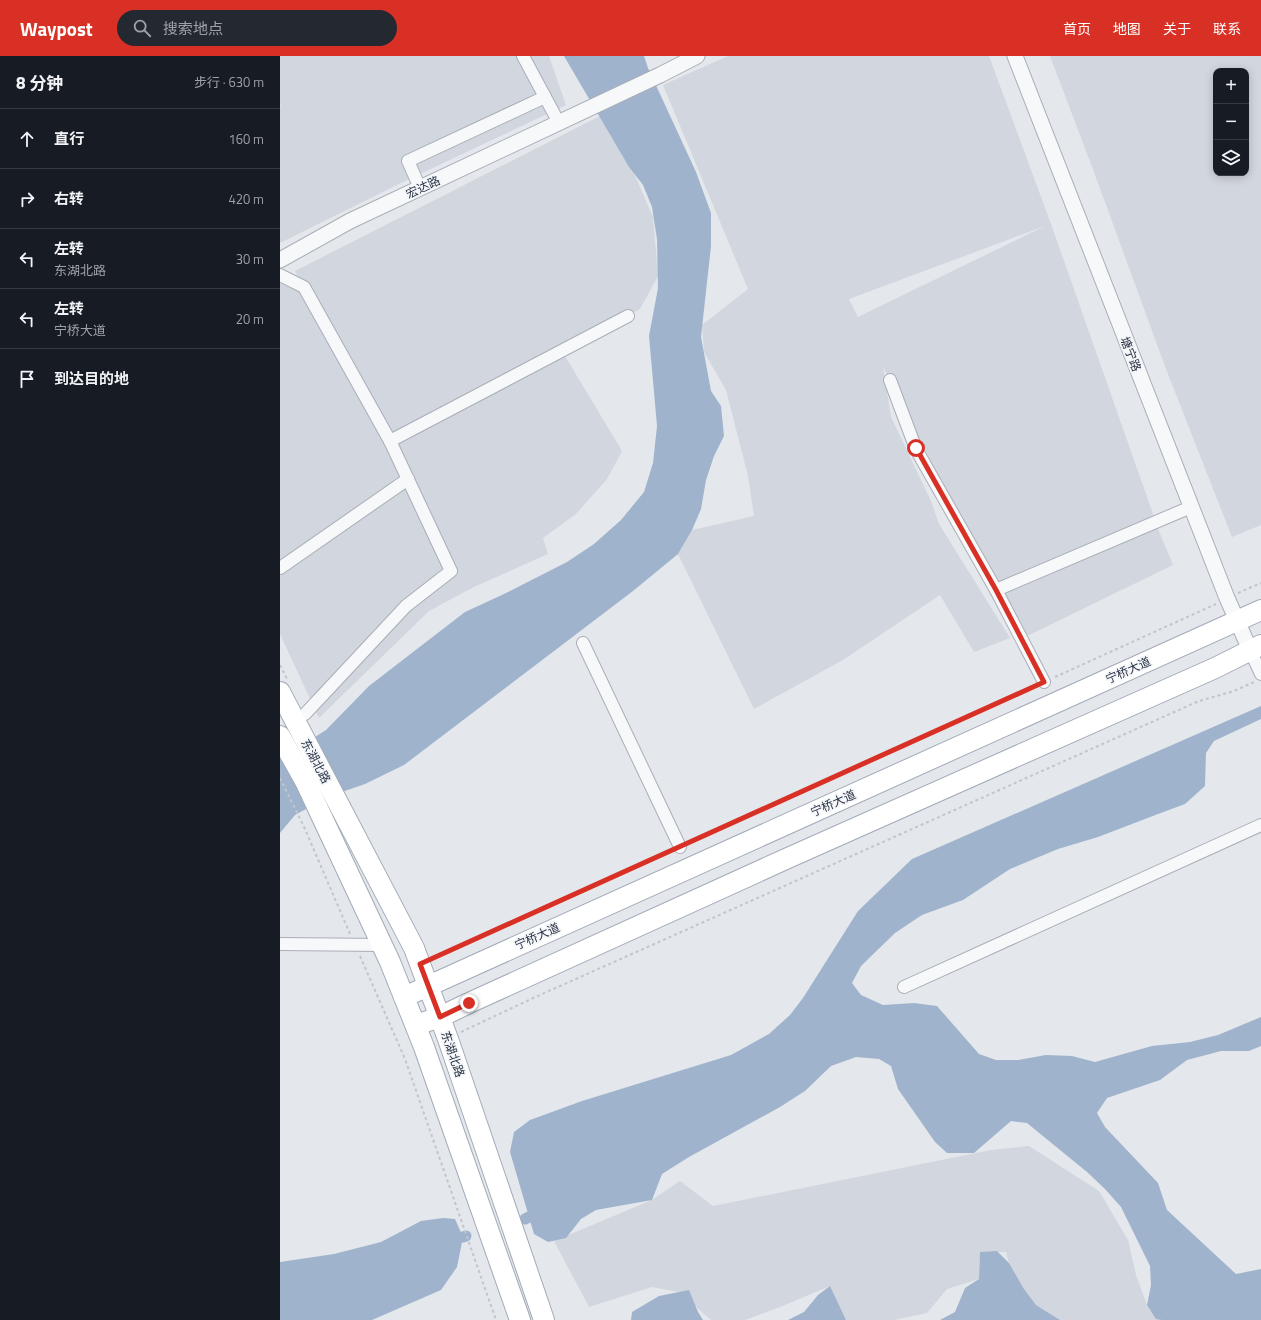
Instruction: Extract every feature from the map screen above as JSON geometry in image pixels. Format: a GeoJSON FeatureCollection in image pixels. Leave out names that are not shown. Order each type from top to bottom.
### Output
{"type":"FeatureCollection","features":[{"type":"Feature","properties":{"kind":"main road","name":"宁桥大道"},"geometry":{"type":"LineString","coordinates":[[404,997],[1261,610]]}},
{"type":"Feature","properties":{"kind":"main road"},"geometry":{"type":"LineString","coordinates":[[416,1025],[440,1017],[795,855],[1208,671],[1256,648]]}},
{"type":"Feature","properties":{"kind":"main road","name":"东湖北路"},"geometry":{"type":"LineString","coordinates":[[280,692],[300,717],[341,809],[414,948],[448,1039],[544,1320]]}},
{"type":"Feature","properties":{"kind":"main road","name":"东湖北路"},"geometry":{"type":"LineString","coordinates":[[280,736],[306,783],[383,945],[416,1025],[520,1320]]}},
{"type":"Feature","properties":{"kind":"street"},"geometry":{"type":"LineString","coordinates":[[523,56],[545,97],[564,121]]}},
{"type":"Feature","properties":{"kind":"street","name":"宏达路"},"geometry":{"type":"LineString","coordinates":[[280,260],[350,221],[564,121],[697,56]]}},
{"type":"Feature","properties":{"kind":"street","name":"塘宁路"},"geometry":{"type":"LineString","coordinates":[[1015,56],[1236,621],[1256,648]]}},
{"type":"Feature","properties":{"kind":"street"},"geometry":{"type":"LineString","coordinates":[[420,188],[408,161],[545,97]]}},
{"type":"Feature","properties":{"kind":"street"},"geometry":{"type":"LineString","coordinates":[[280,275],[304,287],[390,441],[451,570],[406,606],[300,717]]}},
{"type":"Feature","properties":{"kind":"street"},"geometry":{"type":"LineString","coordinates":[[390,441],[628,316]]}},
{"type":"Feature","properties":{"kind":"street"},"geometry":{"type":"LineString","coordinates":[[890,380],[916,448],[996,590],[1044,682]]}},
{"type":"Feature","properties":{"kind":"street"},"geometry":{"type":"LineString","coordinates":[[280,568],[408,479]]}},
{"type":"Feature","properties":{"kind":"street"},"geometry":{"type":"LineString","coordinates":[[996,590],[1191,507]]}},
{"type":"Feature","properties":{"kind":"street"},"geometry":{"type":"LineString","coordinates":[[583,643],[680,846]]}},
{"type":"Feature","properties":{"kind":"street"},"geometry":{"type":"LineString","coordinates":[[1256,648],[1258,678]]}},
{"type":"Feature","properties":{"kind":"street"},"geometry":{"type":"LineString","coordinates":[[904,987],[1261,825]]}},
{"type":"Feature","properties":{"kind":"street"},"geometry":{"type":"LineString","coordinates":[[280,944],[383,945]]}},
{"type":"Feature","properties":{"kind":"path"},"geometry":{"type":"LineString","coordinates":[[420,964],[1261,583]]}},
{"type":"Feature","properties":{"kind":"path"},"geometry":{"type":"LineString","coordinates":[[448,1039],[531,999],[1199,701],[1234,691],[1258,678]]}},
{"type":"Feature","properties":{"kind":"path"},"geometry":{"type":"LineString","coordinates":[[280,778],[305,829]]}},
{"type":"Feature","properties":{"kind":"path"},"geometry":{"type":"LineString","coordinates":[[405,1059],[496,1320]]}},
{"type":"Feature","properties":{"kind":"shaded area"},"geometry":{"type":"Polygon","coordinates":[[[280,56],[549,56],[566,105],[403,182],[280,243],[280,56]]]}},
{"type":"Feature","properties":{"kind":"shaded area"},"geometry":{"type":"Polygon","coordinates":[[[728,56],[989,56],[1051,224],[1159,531],[1173,565],[1021,639],[883,367],[891,417],[931,501],[939,524],[1010,638],[974,652],[940,595],[843,660],[754,709],[678,554],[692,530],[754,516],[748,476],[726,390],[704,352],[702,325],[748,289],[663,85],[728,56]],[[1045,226],[849,299],[858,317],[1045,226]]]}},
{"type":"Feature","properties":{"kind":"shaded area"},"geometry":{"type":"Polygon","coordinates":[[[1050,56],[1261,56],[1261,525],[1232,537],[1166,369],[1050,56]]]}},
{"type":"Feature","properties":{"kind":"shaded area"},"geometry":{"type":"Polygon","coordinates":[[[600,116],[634,173],[653,217],[658,276],[640,309],[406,433],[565,356],[622,451],[607,479],[576,514],[543,538],[548,554],[474,587],[429,611],[319,718],[280,634],[280,283],[299,284],[390,441],[295,271],[600,116]]]}},
{"type":"Feature","properties":{"kind":"shaded area"},"geometry":{"type":"Polygon","coordinates":[[[1029,1146],[1099,1191],[1128,1240],[1136,1275],[1147,1305],[1163,1320],[1060,1320],[1036,1305],[1024,1289],[1009,1263],[1006,1252],[980,1252],[979,1279],[947,1289],[927,1313],[894,1320],[845,1319],[830,1286],[745,1320],[711,1320],[679,1292],[652,1287],[589,1307],[554,1241],[652,1200],[680,1181],[713,1206],[991,1150],[1029,1146]]]}},
{"type":"Feature","properties":{"kind":"water"},"geometry":{"type":"Polygon","coordinates":[[[564,56],[644,56],[648,68],[696,172],[711,213],[711,246],[701,337],[711,391],[721,406],[724,436],[714,456],[706,480],[701,509],[692,530],[678,554],[633,591],[404,765],[365,784],[330,796],[295,815],[280,833],[280,759],[326,730],[369,686],[465,612],[567,562],[594,544],[621,520],[644,492],[653,463],[657,426],[649,336],[658,288],[657,239],[652,207],[643,185],[629,167],[564,56]]]}},
{"type":"Feature","properties":{"kind":"water"},"geometry":{"type":"Polygon","coordinates":[[[1261,706],[1261,719],[1214,741],[1206,753],[1205,786],[1185,804],[1098,837],[1058,849],[1010,869],[963,900],[922,915],[895,933],[861,966],[852,983],[861,995],[883,1005],[914,1003],[937,1006],[979,1054],[996,1060],[1018,1060],[1046,1055],[1072,1056],[1095,1062],[1152,1046],[1190,1042],[1218,1035],[1261,1017],[1261,1046],[1249,1051],[1221,1051],[1187,1060],[1160,1080],[1107,1098],[1097,1113],[1105,1127],[1158,1183],[1167,1210],[1236,1274],[1261,1269],[1261,1320],[1156,1319],[1147,1305],[1151,1285],[1150,1266],[1121,1207],[1087,1172],[1027,1123],[1011,1121],[974,1153],[947,1153],[935,1142],[898,1089],[891,1066],[879,1059],[856,1057],[831,1066],[805,1091],[780,1107],[689,1157],[662,1174],[652,1200],[596,1210],[581,1219],[566,1238],[548,1242],[534,1234],[510,1152],[514,1132],[530,1120],[582,1101],[731,1055],[769,1034],[790,1015],[803,998],[858,911],[912,859],[1261,706]]]}},
{"type":"Feature","properties":{"kind":"water"},"geometry":{"type":"Polygon","coordinates":[[[443,1218],[455,1219],[463,1237],[457,1267],[441,1290],[372,1320],[280,1320],[280,1262],[334,1254],[381,1242],[421,1221],[443,1218]]]}},
{"type":"Feature","properties":{"kind":"water"},"geometry":{"type":"Polygon","coordinates":[[[997,1251],[1009,1263],[1024,1289],[1036,1305],[1060,1320],[940,1320],[955,1312],[965,1288],[979,1279],[980,1252],[997,1251]]]}},
{"type":"Feature","properties":{"kind":"water"},"geometry":{"type":"Polygon","coordinates":[[[830,1286],[846,1320],[788,1320],[804,1312],[818,1295],[830,1286]]]}},
{"type":"Feature","properties":{"kind":"water"},"geometry":{"type":"Polygon","coordinates":[[[689,1290],[703,1320],[631,1320],[632,1312],[659,1296],[689,1290]]]}},
{"type":"Feature","properties":{"kind":"waterway"},"geometry":{"type":"LineString","coordinates":[[525,1219],[529,1217]]}},
{"type":"Feature","properties":{"kind":"route"},"geometry":{"type":"LineString","coordinates":[[469,1003],[440,1017],[420,964],[1044,682],[996,590],[916,448]]}}]}
